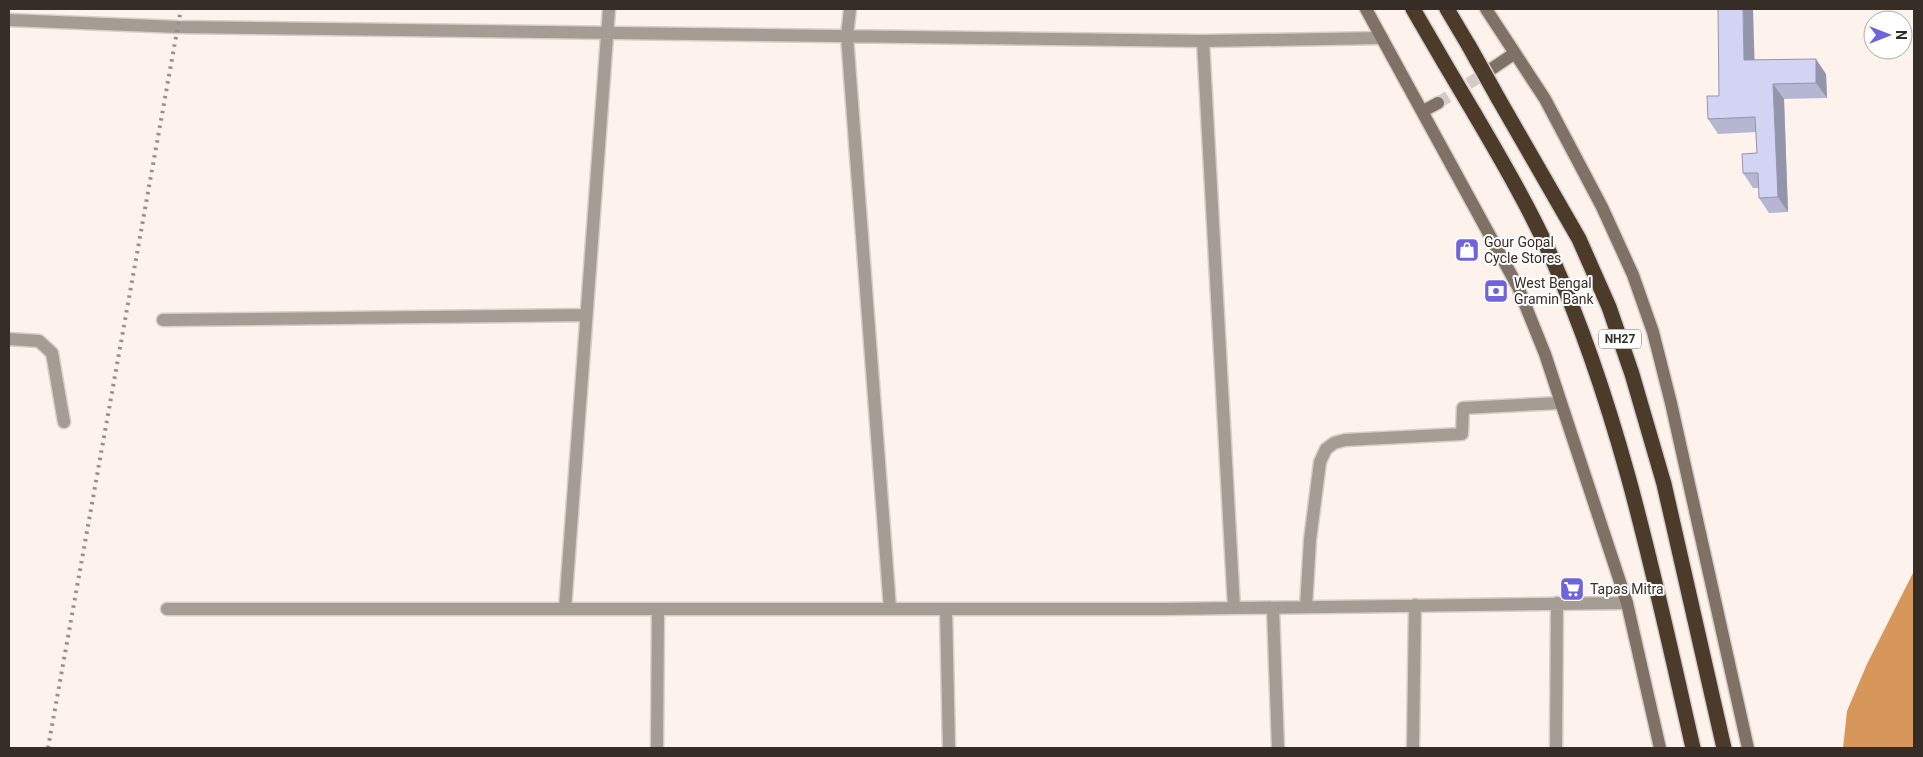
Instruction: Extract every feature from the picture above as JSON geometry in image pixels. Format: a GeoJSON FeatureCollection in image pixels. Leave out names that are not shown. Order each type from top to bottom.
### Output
{"type":"FeatureCollection","features":[{"type":"Feature","properties":{"kind":"highway","name":"NH27"},"geometry":{"type":"LineString","coordinates":[[1413,9],[1474,113],[1551,255],[1589,349],[1622,449],[1653,572],[1693,748]]}},
{"type":"Feature","properties":{"kind":"highway","name":"NH27"},"geometry":{"type":"LineString","coordinates":[[1447,9],[1579,239],[1608,307],[1632,374],[1664,484],[1724,748]]}},
{"type":"Feature","properties":{"kind":"street"},"geometry":{"type":"LineString","coordinates":[[565,609],[609,9]]}},
{"type":"Feature","properties":{"kind":"street"},"geometry":{"type":"LineString","coordinates":[[850,9],[847,36],[890,609]]}},
{"type":"Feature","properties":{"kind":"street"},"geometry":{"type":"LineString","coordinates":[[1366,9],[1518,287],[1544,354],[1626,603],[1660,748]]}},
{"type":"Feature","properties":{"kind":"street"},"geometry":{"type":"LineString","coordinates":[[1486,9],[1545,99],[1602,207],[1633,275],[1653,332],[1671,403],[1748,748]]}},
{"type":"Feature","properties":{"kind":"street"},"geometry":{"type":"LineString","coordinates":[[9,20],[178,27],[1202,41],[1382,38]]}},
{"type":"Feature","properties":{"kind":"street"},"geometry":{"type":"LineString","coordinates":[[1202,41],[1234,608]]}},
{"type":"Feature","properties":{"kind":"street"},"geometry":{"type":"LineString","coordinates":[[1490,70],[1515,53]]}},
{"type":"Feature","properties":{"kind":"street"},"geometry":{"type":"LineString","coordinates":[[1423,111],[1438,103]]}},
{"type":"Feature","properties":{"kind":"street"},"geometry":{"type":"LineString","coordinates":[[162,320],[586,315]]}},
{"type":"Feature","properties":{"kind":"street"},"geometry":{"type":"LineString","coordinates":[[9,339],[39,341],[52,353],[64,422]]}},
{"type":"Feature","properties":{"kind":"street"},"geometry":{"type":"LineString","coordinates":[[1306,607],[1312,521],[1320,462],[1326,449],[1334,443],[1345,440],[1462,434],[1463,408],[1560,403]]}},
{"type":"Feature","properties":{"kind":"street"},"geometry":{"type":"LineString","coordinates":[[1556,748],[1557,603]]}},
{"type":"Feature","properties":{"kind":"street"},"geometry":{"type":"LineString","coordinates":[[167,609],[1273,608],[1626,603]]}},
{"type":"Feature","properties":{"kind":"street"},"geometry":{"type":"LineString","coordinates":[[1413,748],[1414,605]]}},
{"type":"Feature","properties":{"kind":"street"},"geometry":{"type":"LineString","coordinates":[[1273,608],[1278,748]]}},
{"type":"Feature","properties":{"kind":"street"},"geometry":{"type":"LineString","coordinates":[[657,748],[658,609]]}},
{"type":"Feature","properties":{"kind":"street"},"geometry":{"type":"LineString","coordinates":[[946,609],[949,748]]}},
{"type":"Feature","properties":{"kind":"shaded area"},"geometry":{"type":"Polygon","coordinates":[[[1914,571],[1914,748],[1843,748],[1847,711],[1867,664],[1914,571]]]}},
{"type":"Feature","properties":{"kind":"building"},"geometry":{"type":"Polygon","coordinates":[[[1718,9],[1743,9],[1744,60],[1816,59],[1816,83],[1773,84],[1778,197],[1759,198],[1758,173],[1743,173],[1742,154],[1757,153],[1755,117],[1708,119],[1707,96],[1719,96],[1718,9]]]}},
{"type":"Feature","properties":{"kind":"tunnel"},"geometry":{"type":"LineString","coordinates":[[1438,103],[1490,70]]}},
{"type":"Feature","properties":{"kind":"railway"},"geometry":{"type":"LineString","coordinates":[[48,748],[181,9]]}},
{"type":"Feature","properties":{"kind":"place","name":"Gour Gopal Cycle Stores"},"geometry":{"type":"Point","coordinates":[1467,250]}},
{"type":"Feature","properties":{"kind":"place","name":"West Bengal Gramin Bank"},"geometry":{"type":"Point","coordinates":[1496,291]}},
{"type":"Feature","properties":{"kind":"place","name":"Tapas Mitra"},"geometry":{"type":"Point","coordinates":[1572,589]}}]}
